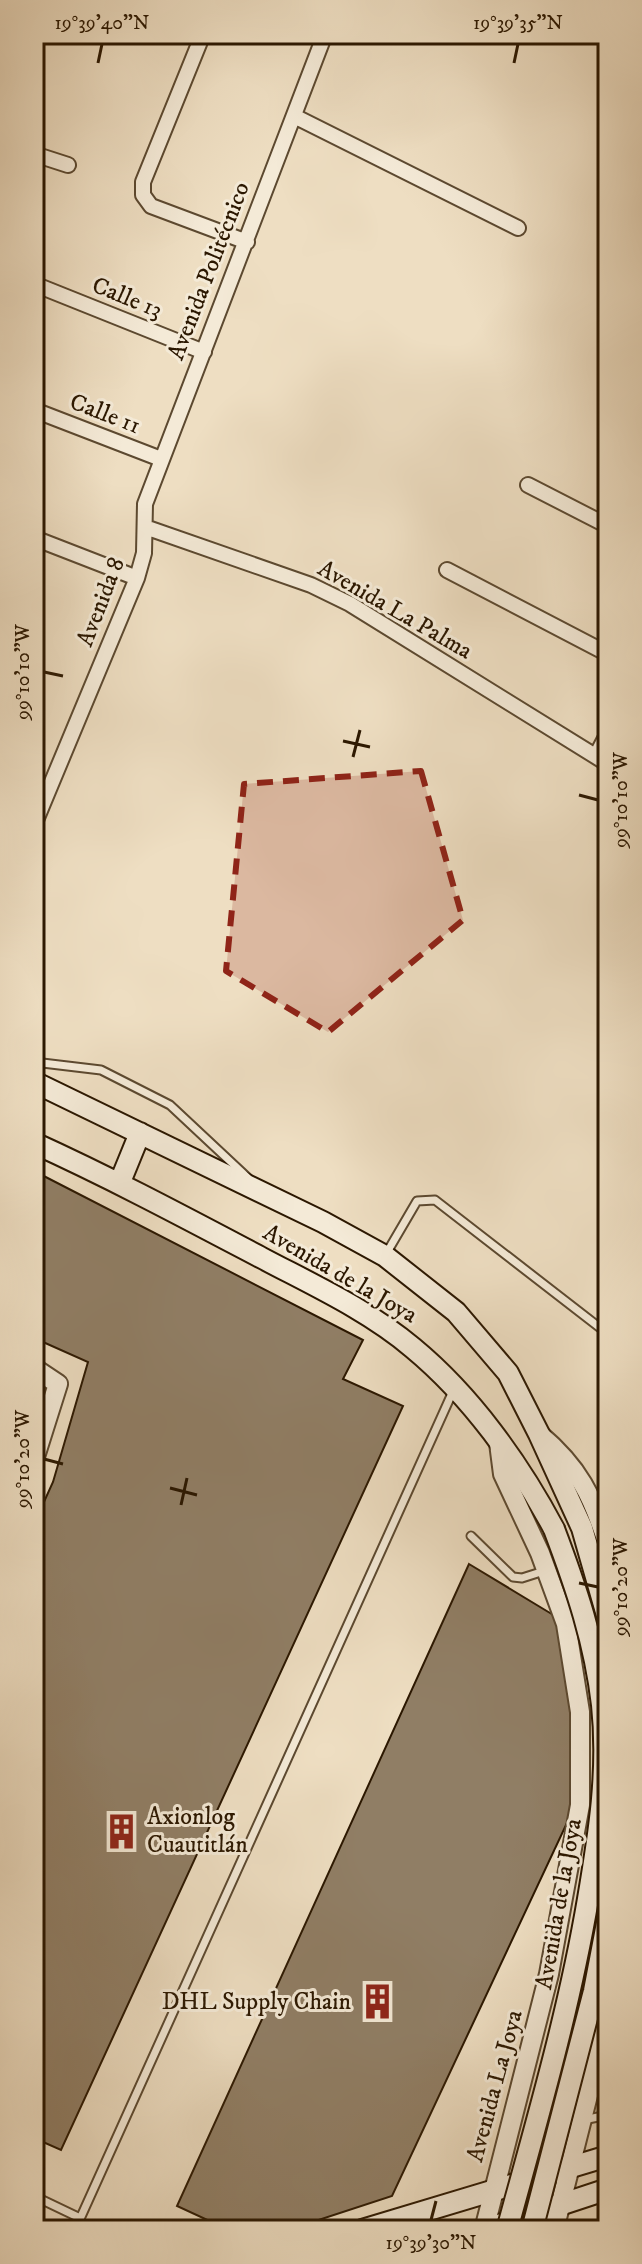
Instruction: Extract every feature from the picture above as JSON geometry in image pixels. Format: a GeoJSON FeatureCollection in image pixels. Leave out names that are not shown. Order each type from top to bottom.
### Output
{"type":"FeatureCollection","features":[{"type":"Feature","properties":{"kind":"main road","name":"Avenida de la Joya"},"geometry":{"type":"LineString","coordinates":[[34,1082],[262,1190],[385,1256],[456,1312],[500,1363],[539,1434],[582,1528],[608,1619]]}},
{"type":"Feature","properties":{"kind":"main road"},"geometry":{"type":"LineString","coordinates":[[120,1182],[140,1133]]}},
{"type":"Feature","properties":{"kind":"main road","name":"Avenida de la Joya"},"geometry":{"type":"LineString","coordinates":[[34,1143],[120,1182],[350,1305],[412,1347],[455,1387],[499,1443],[532,1486],[554,1529],[583,1605],[594,1653],[605,1763],[601,1824],[572,1991],[507,2230]]}},
{"type":"Feature","properties":{"kind":"main road","name":"Avenida de la Joya"},"geometry":{"type":"LineString","coordinates":[[532,2230],[594,1991],[608,1918]]}},
{"type":"Feature","properties":{"kind":"main road"},"geometry":{"type":"LineString","coordinates":[[362,2230],[608,2156]]}},
{"type":"Feature","properties":{"kind":"main road"},"geometry":{"type":"LineString","coordinates":[[484,2230],[608,2189]]}},
{"type":"Feature","properties":{"kind":"street"},"geometry":{"type":"LineString","coordinates":[[34,46],[37,34]]}},
{"type":"Feature","properties":{"kind":"street"},"geometry":{"type":"LineString","coordinates":[[203,34],[143,182],[143,195],[151,206],[247,242]]}},
{"type":"Feature","properties":{"kind":"street","name":"Avenida Politécnico"},"geometry":{"type":"LineString","coordinates":[[145,527],[145,504],[161,459],[325,34]]}},
{"type":"Feature","properties":{"kind":"street"},"geometry":{"type":"LineString","coordinates":[[294,116],[518,228]]}},
{"type":"Feature","properties":{"kind":"street"},"geometry":{"type":"LineString","coordinates":[[34,154],[68,165]]}},
{"type":"Feature","properties":{"kind":"street","name":"Calle 13"},"geometry":{"type":"LineString","coordinates":[[34,284],[204,352]]}},
{"type":"Feature","properties":{"kind":"street","name":"Calle 11"},"geometry":{"type":"LineString","coordinates":[[34,410],[161,459]]}},
{"type":"Feature","properties":{"kind":"street"},"geometry":{"type":"LineString","coordinates":[[528,485],[608,526]]}},
{"type":"Feature","properties":{"kind":"street","name":"Avenida 8"},"geometry":{"type":"LineString","coordinates":[[34,825],[137,578],[144,553],[145,527]]}},
{"type":"Feature","properties":{"kind":"street","name":"Avenida La Palma"},"geometry":{"type":"LineString","coordinates":[[145,527],[311,585],[350,604],[602,760]]}},
{"type":"Feature","properties":{"kind":"street"},"geometry":{"type":"LineString","coordinates":[[34,538],[137,578]]}},
{"type":"Feature","properties":{"kind":"street"},"geometry":{"type":"LineString","coordinates":[[447,570],[608,654]]}},
{"type":"Feature","properties":{"kind":"street"},"geometry":{"type":"LineString","coordinates":[[602,760],[608,733]]}},
{"type":"Feature","properties":{"kind":"street"},"geometry":{"type":"LineString","coordinates":[[34,1368],[58,1384],[34,1460]]}},
{"type":"Feature","properties":{"kind":"street"},"geometry":{"type":"LineString","coordinates":[[539,1434],[568,1459],[580,1478],[608,1545]]}},
{"type":"Feature","properties":{"kind":"street","name":"Avenida La Joya"},"geometry":{"type":"LineString","coordinates":[[484,2230],[549,1974],[580,1805],[580,1712],[566,1624],[507,1483],[499,1443]]}},
{"type":"Feature","properties":{"kind":"street"},"geometry":{"type":"LineString","coordinates":[[554,2230],[603,2057],[608,2016]]}},
{"type":"Feature","properties":{"kind":"lane"},"geometry":{"type":"LineString","coordinates":[[34,1062],[101,1070],[170,1105],[262,1190]]}},
{"type":"Feature","properties":{"kind":"lane"},"geometry":{"type":"LineString","coordinates":[[385,1256],[417,1201],[435,1200],[608,1334]]}},
{"type":"Feature","properties":{"kind":"lane"},"geometry":{"type":"LineString","coordinates":[[75,2230],[455,1387]]}},
{"type":"Feature","properties":{"kind":"lane"},"geometry":{"type":"LineString","coordinates":[[608,1440],[608,1453]]}},
{"type":"Feature","properties":{"kind":"lane"},"geometry":{"type":"LineString","coordinates":[[471,1536],[513,1577],[522,1578],[546,1570]]}},
{"type":"Feature","properties":{"kind":"lane"},"geometry":{"type":"LineString","coordinates":[[583,2120],[608,2115]]}},
{"type":"Feature","properties":{"kind":"lane"},"geometry":{"type":"LineString","coordinates":[[34,2196],[80,2218]]}},
{"type":"Feature","properties":{"kind":"highlighted area"},"geometry":{"type":"Polygon","coordinates":[[[421,771],[463,920],[328,1032],[226,971],[244,784],[421,771]]]}},
{"type":"Feature","properties":{"kind":"building","name":"Axionlog Cuautitlán"},"geometry":{"type":"Polygon","coordinates":[[[34,1171],[363,1340],[343,1379],[403,1406],[61,2150],[34,2138],[34,1524],[53,1482],[88,1362],[34,1338],[34,1171]]]}},
{"type":"Feature","properties":{"kind":"building","name":"DHL Supply Chain"},"geometry":{"type":"Polygon","coordinates":[[[469,1564],[560,1619],[578,1717],[574,1808],[392,2196],[288,2230],[229,2230],[177,2206],[469,1564]]]}},
{"type":"Feature","properties":{"kind":"place","name":"Axionlog Cuautitlán"},"geometry":{"type":"Point","coordinates":[121,1831]}},
{"type":"Feature","properties":{"kind":"place","name":"DHL Supply Chain"},"geometry":{"type":"Point","coordinates":[377,2002]}}]}
